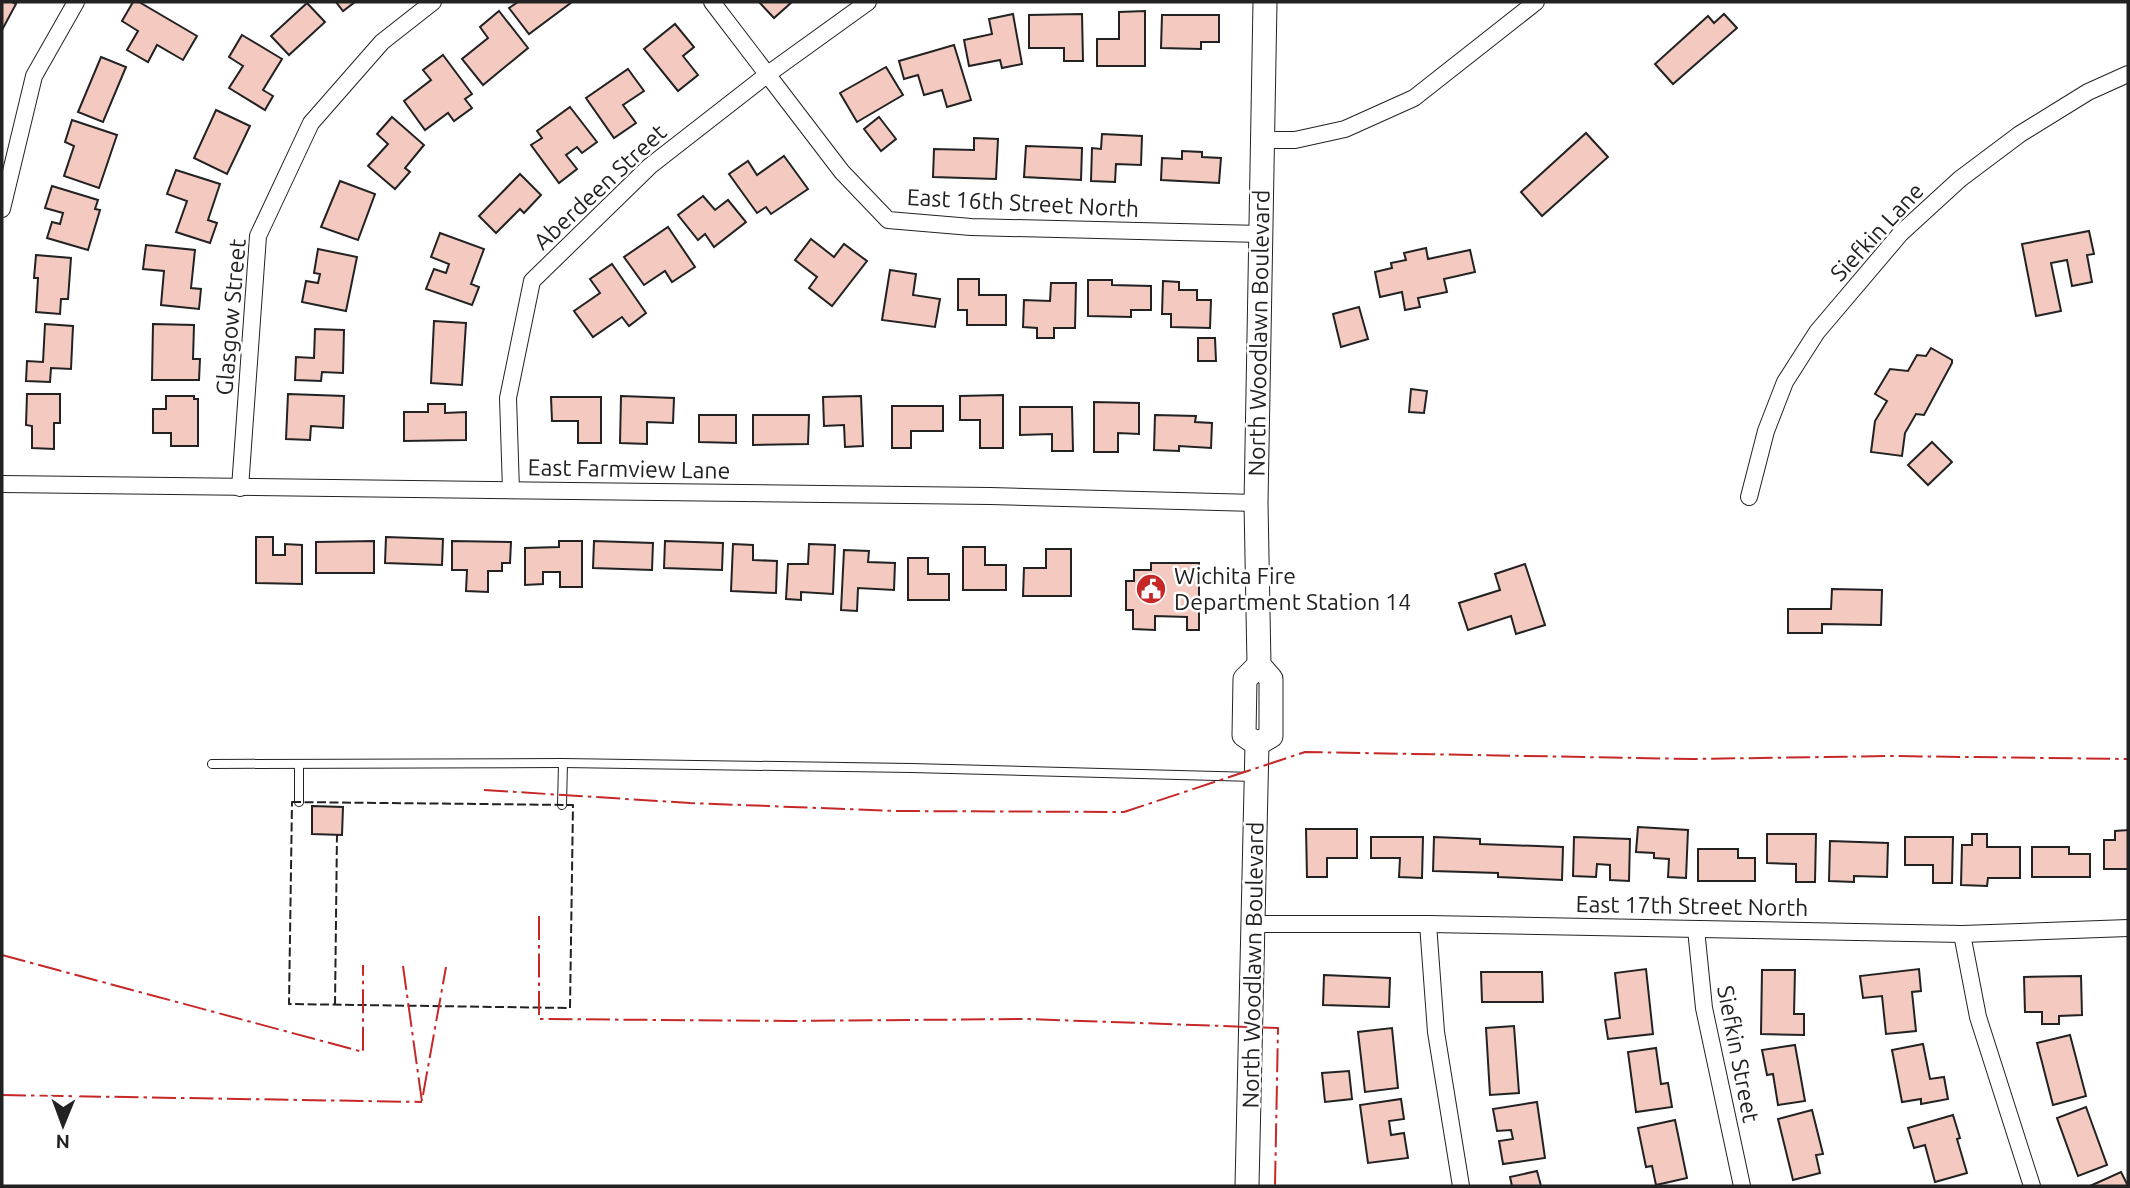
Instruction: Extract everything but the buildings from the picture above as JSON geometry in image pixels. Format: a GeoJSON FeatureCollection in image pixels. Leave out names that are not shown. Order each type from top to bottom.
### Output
{"type":"FeatureCollection","features":[{"type":"Feature","properties":{"kind":"main road","name":"North Woodlawn Boulevard"},"geometry":{"type":"LineString","coordinates":[[1247,1186],[1257,744],[1271,736],[1271,679],[1259,665],[1256,503],[1265,2]]}},
{"type":"Feature","properties":{"kind":"street"},"geometry":{"type":"LineString","coordinates":[[2,209],[34,76],[76,2]]}},
{"type":"Feature","properties":{"kind":"street","name":"Glasgow Street"},"geometry":{"type":"LineString","coordinates":[[240,488],[258,236],[311,123],[382,42],[433,2]]}},
{"type":"Feature","properties":{"kind":"street","name":"East 16th Street North"},"geometry":{"type":"LineString","coordinates":[[712,2],[842,172],[888,220],[971,228],[1261,234]]}},
{"type":"Feature","properties":{"kind":"street","name":"Aberdeen Street"},"geometry":{"type":"LineString","coordinates":[[511,490],[508,398],[532,281],[650,166],[768,74],[868,2]]}},
{"type":"Feature","properties":{"kind":"street"},"geometry":{"type":"LineString","coordinates":[[1262,140],[1295,140],[1345,129],[1414,99],[1536,2]]}},
{"type":"Feature","properties":{"kind":"street","name":"Siefkin Lane"},"geometry":{"type":"LineString","coordinates":[[1749,497],[1766,431],[1785,382],[1817,332],[1901,233],[1960,179],[2021,134],[2088,92],[2128,74]]}},
{"type":"Feature","properties":{"kind":"street","name":"East Farmview Lane"},"geometry":{"type":"LineString","coordinates":[[2,484],[990,496],[1256,503]]}},
{"type":"Feature","properties":{"kind":"street","name":"East 17th Street North"},"geometry":{"type":"LineString","coordinates":[[1254,924],[1428,924],[1962,934],[2128,928]]}},
{"type":"Feature","properties":{"kind":"street"},"geometry":{"type":"LineString","coordinates":[[1428,924],[1436,1032],[1461,1186]]}},
{"type":"Feature","properties":{"kind":"street","name":"Siefkin Street"},"geometry":{"type":"LineString","coordinates":[[1696,929],[1704,1008],[1742,1186]]}},
{"type":"Feature","properties":{"kind":"street"},"geometry":{"type":"LineString","coordinates":[[1962,934],[1978,1017],[2032,1186]]}},
{"type":"Feature","properties":{"kind":"lane"},"geometry":{"type":"LineString","coordinates":[[562,805],[563,763]]}},
{"type":"Feature","properties":{"kind":"lane"},"geometry":{"type":"LineString","coordinates":[[212,764],[563,763],[1257,777]]}},
{"type":"Feature","properties":{"kind":"lane"},"geometry":{"type":"LineString","coordinates":[[299,764],[299,802]]}},
{"type":"Feature","properties":{"kind":"fence"},"geometry":{"type":"LineString","coordinates":[[292,802],[573,805],[570,1008],[289,1004],[292,802]]}},
{"type":"Feature","properties":{"kind":"fence"},"geometry":{"type":"LineString","coordinates":[[335,1005],[337,834]]}},
{"type":"Feature","properties":{"kind":"power"},"geometry":{"type":"LineString","coordinates":[[484,790],[690,803],[896,811],[1124,812],[1305,752],[1694,759],[1890,756],[2128,759]]}},
{"type":"Feature","properties":{"kind":"power"},"geometry":{"type":"LineString","coordinates":[[539,916],[539,1019],[1027,1019],[1278,1028],[1275,1186]]}},
{"type":"Feature","properties":{"kind":"power"},"geometry":{"type":"LineString","coordinates":[[2,955],[363,1052],[363,965]]}},
{"type":"Feature","properties":{"kind":"power"},"geometry":{"type":"LineString","coordinates":[[403,966],[422,1102]]}},
{"type":"Feature","properties":{"kind":"power"},"geometry":{"type":"LineString","coordinates":[[423,1095],[446,967]]}},
{"type":"Feature","properties":{"kind":"power"},"geometry":{"type":"LineString","coordinates":[[2,1095],[422,1102]]}},
{"type":"Feature","properties":{"kind":"place","name":"Wichita Fire Department Station 14"},"geometry":{"type":"Point","coordinates":[1151,589]}}]}
